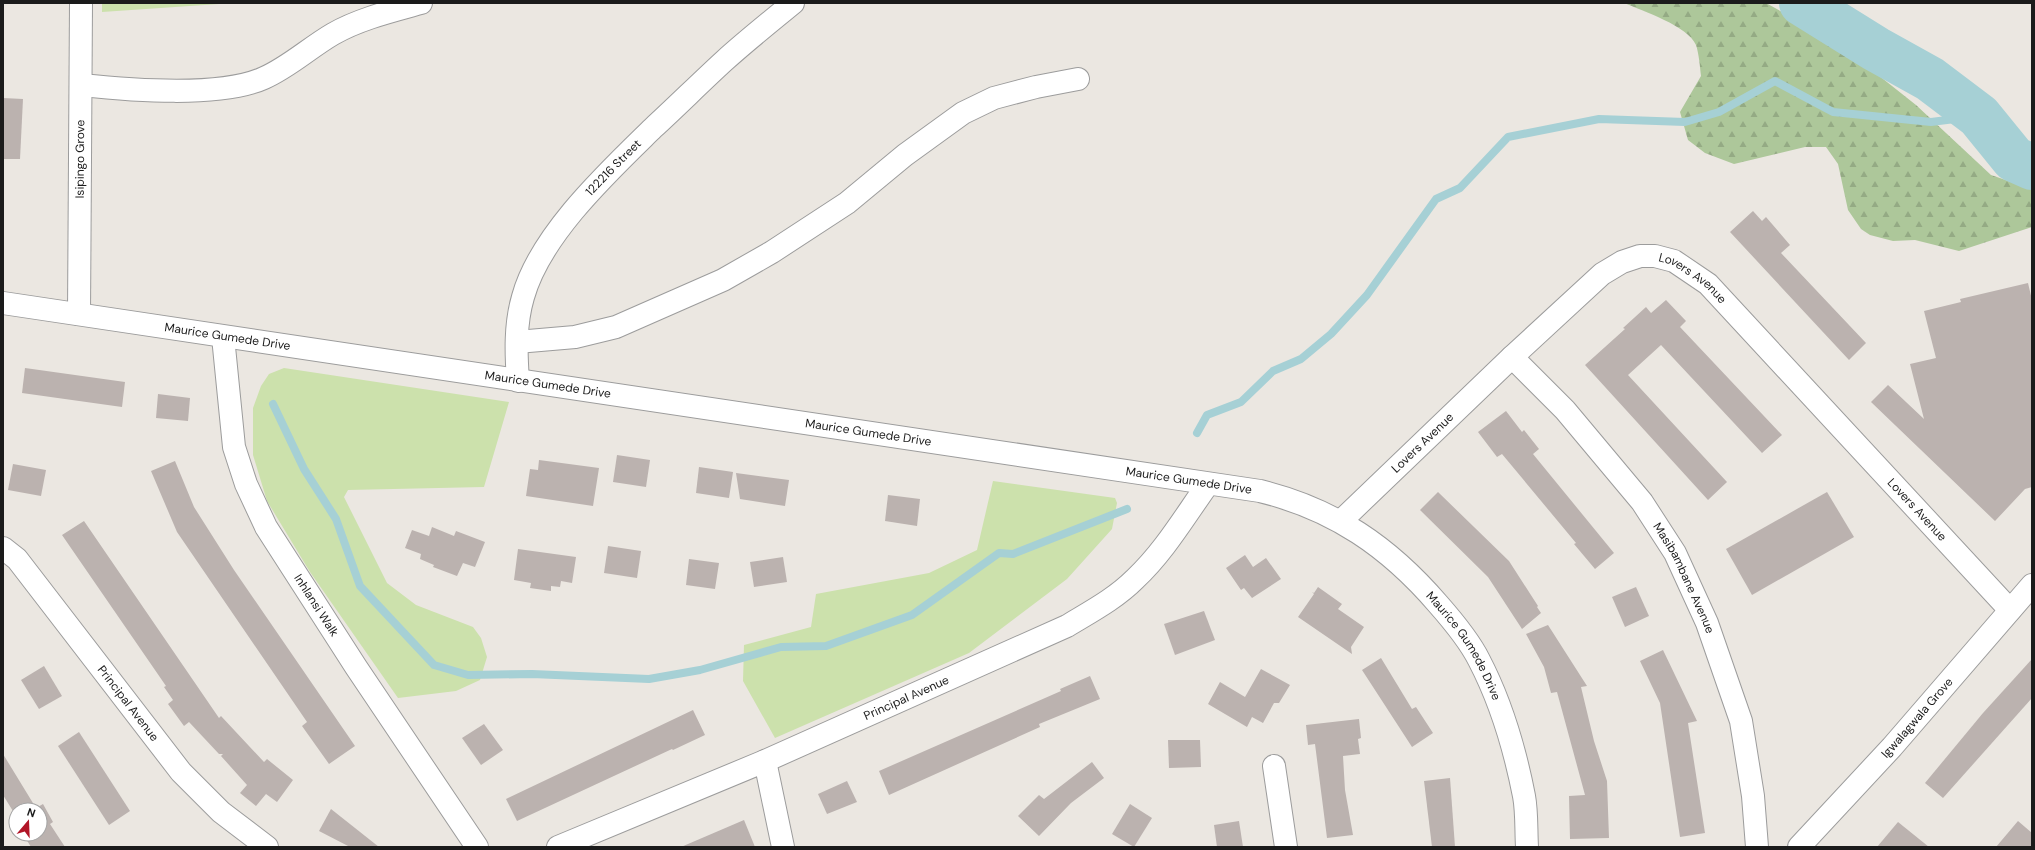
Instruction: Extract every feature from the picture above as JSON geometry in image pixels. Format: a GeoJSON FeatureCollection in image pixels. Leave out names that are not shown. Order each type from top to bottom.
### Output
{"type":"FeatureCollection","features":[{"type":"Feature","properties":{"kind":"street","name":"Isipingo Grove"},"geometry":{"type":"LineString","coordinates":[[79,314],[81,3]]}},
{"type":"Feature","properties":{"kind":"street"},"geometry":{"type":"LineString","coordinates":[[81,85],[131,90],[196,90],[238,86],[263,79],[284,67],[334,33],[393,11],[421,3]]}},
{"type":"Feature","properties":{"kind":"street","name":"122216 Street"},"geometry":{"type":"LineString","coordinates":[[518,381],[517,342],[518,317],[521,302],[532,273],[544,251],[580,201],[724,61],[793,3]]}},
{"type":"Feature","properties":{"kind":"street"},"geometry":{"type":"LineString","coordinates":[[517,342],[575,337],[602,332],[622,325],[723,280],[778,248],[847,203],[905,155],[963,113],[994,98],[1036,87],[1078,79]]}},
{"type":"Feature","properties":{"kind":"street","name":"Lovers Avenue"},"geometry":{"type":"LineString","coordinates":[[1341,521],[1512,357],[1602,274],[1622,262],[1640,256],[1655,256],[1674,260],[1708,284],[2010,610]]}},
{"type":"Feature","properties":{"kind":"street","name":"Maurice Gumede Drive"},"geometry":{"type":"LineString","coordinates":[[3,303],[1260,491],[1285,497],[1310,506],[1341,521],[1388,552],[1422,585],[1454,622],[1479,660],[1497,700],[1510,740],[1524,797],[1527,847]]}},
{"type":"Feature","properties":{"kind":"street","name":"Inhlansi Walk"},"geometry":{"type":"LineString","coordinates":[[223,337],[234,447],[246,484],[266,526],[356,668],[477,847]]}},
{"type":"Feature","properties":{"kind":"street","name":"Masibambane Avenue"},"geometry":{"type":"LineString","coordinates":[[1512,357],[1566,410],[1642,502],[1675,553],[1707,623],[1741,722],[1753,796],[1757,847]]}},
{"type":"Feature","properties":{"kind":"street","name":"Principal Avenue"},"geometry":{"type":"LineString","coordinates":[[558,847],[765,762],[1067,626],[1106,603],[1135,579],[1163,547],[1208,484]]}},
{"type":"Feature","properties":{"kind":"street","name":"Principal Avenue"},"geometry":{"type":"LineString","coordinates":[[3,548],[16,559],[181,772],[221,812],[267,847]]}},
{"type":"Feature","properties":{"kind":"street","name":"Igwalagwala Grove"},"geometry":{"type":"LineString","coordinates":[[1799,847],[1892,747],[2032,585]]}},
{"type":"Feature","properties":{"kind":"street"},"geometry":{"type":"LineString","coordinates":[[765,762],[783,847]]}},
{"type":"Feature","properties":{"kind":"street"},"geometry":{"type":"LineString","coordinates":[[1274,766],[1286,847]]}},
{"type":"Feature","properties":{"kind":"green space"},"geometry":{"type":"Polygon","coordinates":[[[102,3],[234,3],[102,12],[102,3]]]}},
{"type":"Feature","properties":{"kind":"green space"},"geometry":{"type":"Polygon","coordinates":[[[1624,3],[1766,3],[1839,44],[1916,105],[1991,175],[2032,189],[2032,227],[1959,251],[1915,240],[1893,241],[1870,235],[1861,229],[1848,210],[1838,164],[1826,147],[1805,147],[1734,164],[1705,153],[1688,140],[1680,112],[1701,76],[1699,56],[1696,45],[1691,38],[1675,25],[1624,3]]]}},
{"type":"Feature","properties":{"kind":"green space"},"geometry":{"type":"Polygon","coordinates":[[[284,368],[509,402],[484,487],[348,490],[344,497],[387,583],[416,605],[473,627],[481,638],[487,657],[480,680],[456,691],[398,698],[310,572],[267,501],[253,455],[253,408],[261,386],[269,374],[284,368]]]}},
{"type":"Feature","properties":{"kind":"green space"},"geometry":{"type":"Polygon","coordinates":[[[993,481],[1115,498],[1117,503],[1112,529],[1067,579],[969,653],[775,738],[743,681],[744,645],[811,627],[816,594],[929,573],[977,550],[993,481]]]}},
{"type":"Feature","properties":{"kind":"building"},"geometry":{"type":"Polygon","coordinates":[[[3,98],[23,99],[20,159],[3,159],[3,98]]]}},
{"type":"Feature","properties":{"kind":"building"},"geometry":{"type":"Polygon","coordinates":[[[1753,211],[1762,221],[1766,217],[1790,245],[1781,253],[1866,343],[1849,360],[1730,232],[1753,211]]]}},
{"type":"Feature","properties":{"kind":"building"},"geometry":{"type":"Polygon","coordinates":[[[2028,283],[2032,300],[2032,487],[2025,489],[1995,521],[1871,402],[1888,385],[1924,419],[1910,364],[1936,358],[1924,311],[1961,302],[1960,299],[2028,283]]]}},
{"type":"Feature","properties":{"kind":"building"},"geometry":{"type":"Polygon","coordinates":[[[1666,300],[1686,321],[1680,327],[1782,435],[1762,453],[1661,345],[1628,375],[1727,482],[1708,500],[1585,365],[1625,329],[1623,328],[1646,307],[1651,313],[1666,300]]]}},
{"type":"Feature","properties":{"kind":"building"},"geometry":{"type":"Polygon","coordinates":[[[25,368],[125,382],[122,407],[22,393],[25,368]]]}},
{"type":"Feature","properties":{"kind":"building"},"geometry":{"type":"Polygon","coordinates":[[[158,394],[190,398],[188,421],[156,418],[158,394]]]}},
{"type":"Feature","properties":{"kind":"building"},"geometry":{"type":"Polygon","coordinates":[[[1506,411],[1522,432],[1524,430],[1539,449],[1533,454],[1614,553],[1595,569],[1574,544],[1576,543],[1502,454],[1497,457],[1478,432],[1506,411]]]}},
{"type":"Feature","properties":{"kind":"building"},"geometry":{"type":"Polygon","coordinates":[[[617,455],[650,460],[646,487],[613,482],[617,455]]]}},
{"type":"Feature","properties":{"kind":"building"},"geometry":{"type":"Polygon","coordinates":[[[539,460],[599,468],[593,506],[526,496],[530,469],[538,470],[539,460]]]}},
{"type":"Feature","properties":{"kind":"building"},"geometry":{"type":"Polygon","coordinates":[[[175,461],[194,507],[234,570],[355,746],[329,764],[302,726],[307,722],[177,532],[151,471],[175,461]]]}},
{"type":"Feature","properties":{"kind":"building"},"geometry":{"type":"Polygon","coordinates":[[[13,464],[46,470],[41,496],[8,490],[13,464]]]}},
{"type":"Feature","properties":{"kind":"building"},"geometry":{"type":"Polygon","coordinates":[[[699,467],[733,472],[729,498],[696,493],[699,467]]]}},
{"type":"Feature","properties":{"kind":"building"},"geometry":{"type":"Polygon","coordinates":[[[736,473],[789,480],[785,506],[740,499],[736,473]]]}},
{"type":"Feature","properties":{"kind":"building"},"geometry":{"type":"Polygon","coordinates":[[[1438,492],[1509,561],[1538,606],[1537,607],[1541,613],[1522,629],[1488,577],[1420,510],[1438,492]]]}},
{"type":"Feature","properties":{"kind":"building"},"geometry":{"type":"Polygon","coordinates":[[[1827,492],[1854,537],[1752,595],[1726,549],[1827,492]]]}},
{"type":"Feature","properties":{"kind":"building"},"geometry":{"type":"Polygon","coordinates":[[[888,495],[920,499],[917,526],[885,521],[888,495]]]}},
{"type":"Feature","properties":{"kind":"building"},"geometry":{"type":"Polygon","coordinates":[[[84,521],[219,718],[221,716],[264,762],[267,759],[293,780],[277,802],[266,794],[256,806],[240,793],[247,785],[221,756],[223,754],[219,754],[189,722],[184,726],[168,704],[173,700],[164,687],[166,686],[62,535],[84,521]]]}},
{"type":"Feature","properties":{"kind":"building"},"geometry":{"type":"Polygon","coordinates":[[[432,527],[454,536],[456,531],[485,542],[475,567],[463,563],[457,576],[433,567],[434,565],[420,559],[421,554],[405,548],[412,530],[429,536],[432,527]]]}},
{"type":"Feature","properties":{"kind":"building"},"geometry":{"type":"Polygon","coordinates":[[[608,546],[641,551],[637,578],[604,573],[608,546]]]}},
{"type":"Feature","properties":{"kind":"building"},"geometry":{"type":"Polygon","coordinates":[[[518,549],[576,557],[572,583],[561,581],[560,587],[551,586],[551,591],[530,588],[531,583],[514,580],[518,549]]]}},
{"type":"Feature","properties":{"kind":"building"},"geometry":{"type":"Polygon","coordinates":[[[1245,555],[1253,567],[1266,558],[1281,579],[1252,598],[1244,588],[1241,590],[1226,568],[1245,555]]]}},
{"type":"Feature","properties":{"kind":"building"},"geometry":{"type":"Polygon","coordinates":[[[783,557],[787,582],[754,587],[750,562],[783,557]]]}},
{"type":"Feature","properties":{"kind":"building"},"geometry":{"type":"Polygon","coordinates":[[[689,559],[719,563],[715,589],[686,585],[689,559]]]}},
{"type":"Feature","properties":{"kind":"building"},"geometry":{"type":"Polygon","coordinates":[[[1318,587],[1342,604],[1338,609],[1364,627],[1351,647],[1352,654],[1298,617],[1314,594],[1312,592],[1314,593],[1318,587]]]}},
{"type":"Feature","properties":{"kind":"building"},"geometry":{"type":"Polygon","coordinates":[[[1636,587],[1649,616],[1625,627],[1612,597],[1636,587]]]}},
{"type":"Feature","properties":{"kind":"building"},"geometry":{"type":"Polygon","coordinates":[[[1204,611],[1215,640],[1175,655],[1164,624],[1204,611]]]}},
{"type":"Feature","properties":{"kind":"building"},"geometry":{"type":"Polygon","coordinates":[[[1548,625],[1587,686],[1581,687],[1594,741],[1607,781],[1609,838],[1570,839],[1569,796],[1585,795],[1557,692],[1551,693],[1544,667],[1526,634],[1548,625]]]}},
{"type":"Feature","properties":{"kind":"building"},"geometry":{"type":"Polygon","coordinates":[[[1663,650],[1697,721],[1688,723],[1705,833],[1680,837],[1660,703],[1640,661],[1663,650]]]}},
{"type":"Feature","properties":{"kind":"building"},"geometry":{"type":"Polygon","coordinates":[[[1381,658],[1412,709],[1416,707],[1433,733],[1412,747],[1362,670],[1381,658]]]}},
{"type":"Feature","properties":{"kind":"building"},"geometry":{"type":"Polygon","coordinates":[[[2032,659],[2032,698],[1943,798],[1925,783],[1983,713],[2032,659]]]}},
{"type":"Feature","properties":{"kind":"building"},"geometry":{"type":"Polygon","coordinates":[[[44,666],[62,696],[39,709],[21,680],[44,666]]]}},
{"type":"Feature","properties":{"kind":"building"},"geometry":{"type":"Polygon","coordinates":[[[1261,669],[1290,685],[1279,703],[1274,703],[1263,723],[1252,717],[1247,727],[1208,704],[1220,682],[1245,697],[1261,669]]]}},
{"type":"Feature","properties":{"kind":"building"},"geometry":{"type":"Polygon","coordinates":[[[1090,676],[1100,699],[1039,724],[1040,727],[889,795],[879,771],[1061,691],[1060,689],[1090,676]]]}},
{"type":"Feature","properties":{"kind":"building"},"geometry":{"type":"Polygon","coordinates":[[[693,710],[705,735],[517,821],[506,799],[693,710]]]}},
{"type":"Feature","properties":{"kind":"building"},"geometry":{"type":"Polygon","coordinates":[[[1359,719],[1361,738],[1358,739],[1360,754],[1343,756],[1345,790],[1353,835],[1327,838],[1315,744],[1308,745],[1306,725],[1359,719]]]}},
{"type":"Feature","properties":{"kind":"building"},"geometry":{"type":"Polygon","coordinates":[[[484,724],[503,750],[481,765],[462,738],[484,724]]]}},
{"type":"Feature","properties":{"kind":"building"},"geometry":{"type":"Polygon","coordinates":[[[79,732],[130,811],[109,825],[58,746],[79,732]]]}},
{"type":"Feature","properties":{"kind":"building"},"geometry":{"type":"Polygon","coordinates":[[[1168,740],[1200,740],[1201,767],[1169,768],[1168,740]]]}},
{"type":"Feature","properties":{"kind":"building"},"geometry":{"type":"Polygon","coordinates":[[[3,754],[32,802],[8,803],[3,795],[3,754]]]}},
{"type":"Feature","properties":{"kind":"building"},"geometry":{"type":"Polygon","coordinates":[[[1092,762],[1104,778],[1071,803],[1039,836],[1018,816],[1039,795],[1044,799],[1092,762]]]}},
{"type":"Feature","properties":{"kind":"building"},"geometry":{"type":"Polygon","coordinates":[[[1450,778],[1455,847],[1432,847],[1424,781],[1450,778]]]}},
{"type":"Feature","properties":{"kind":"building"},"geometry":{"type":"Polygon","coordinates":[[[847,781],[857,802],[827,814],[818,794],[847,781]]]}},
{"type":"Feature","properties":{"kind":"building"},"geometry":{"type":"Polygon","coordinates":[[[1130,804],[1152,818],[1134,847],[1112,834],[1130,804]]]}},
{"type":"Feature","properties":{"kind":"building"},"geometry":{"type":"Polygon","coordinates":[[[331,809],[379,847],[350,847],[319,831],[331,809]]]}},
{"type":"Feature","properties":{"kind":"building"},"geometry":{"type":"Polygon","coordinates":[[[48,813],[53,822],[50,824],[65,847],[31,847],[28,842],[48,842],[48,813]]]}},
{"type":"Feature","properties":{"kind":"building"},"geometry":{"type":"Polygon","coordinates":[[[744,820],[755,847],[681,847],[744,820]]]}},
{"type":"Feature","properties":{"kind":"building"},"geometry":{"type":"Polygon","coordinates":[[[1239,821],[1243,847],[1217,847],[1214,825],[1239,821]]]}},
{"type":"Feature","properties":{"kind":"building"},"geometry":{"type":"Polygon","coordinates":[[[2018,821],[2032,833],[2032,847],[1996,847],[2018,821]]]}},
{"type":"Feature","properties":{"kind":"building"},"geometry":{"type":"Polygon","coordinates":[[[1898,822],[1929,847],[1877,847],[1898,822]]]}},
{"type":"Feature","properties":{"kind":"waterway"},"geometry":{"type":"LineString","coordinates":[[1802,3],[1876,49],[1930,79],[1979,116],[2014,159],[2032,167]]}},
{"type":"Feature","properties":{"kind":"waterway"},"geometry":{"type":"LineString","coordinates":[[1197,433],[1207,415],[1241,402],[1273,371],[1301,359],[1331,334],[1367,295],[1436,199],[1460,188],[1508,137],[1599,119],[1685,122],[1719,112],[1775,81],[1833,112],[1931,122],[1979,116]]}},
{"type":"Feature","properties":{"kind":"waterway"},"geometry":{"type":"LineString","coordinates":[[273,404],[304,469],[336,519],[360,586],[434,665],[468,675],[532,674],[649,679],[700,670],[781,647],[826,646],[912,615],[999,553],[1013,554],[1127,509]]}}]}
